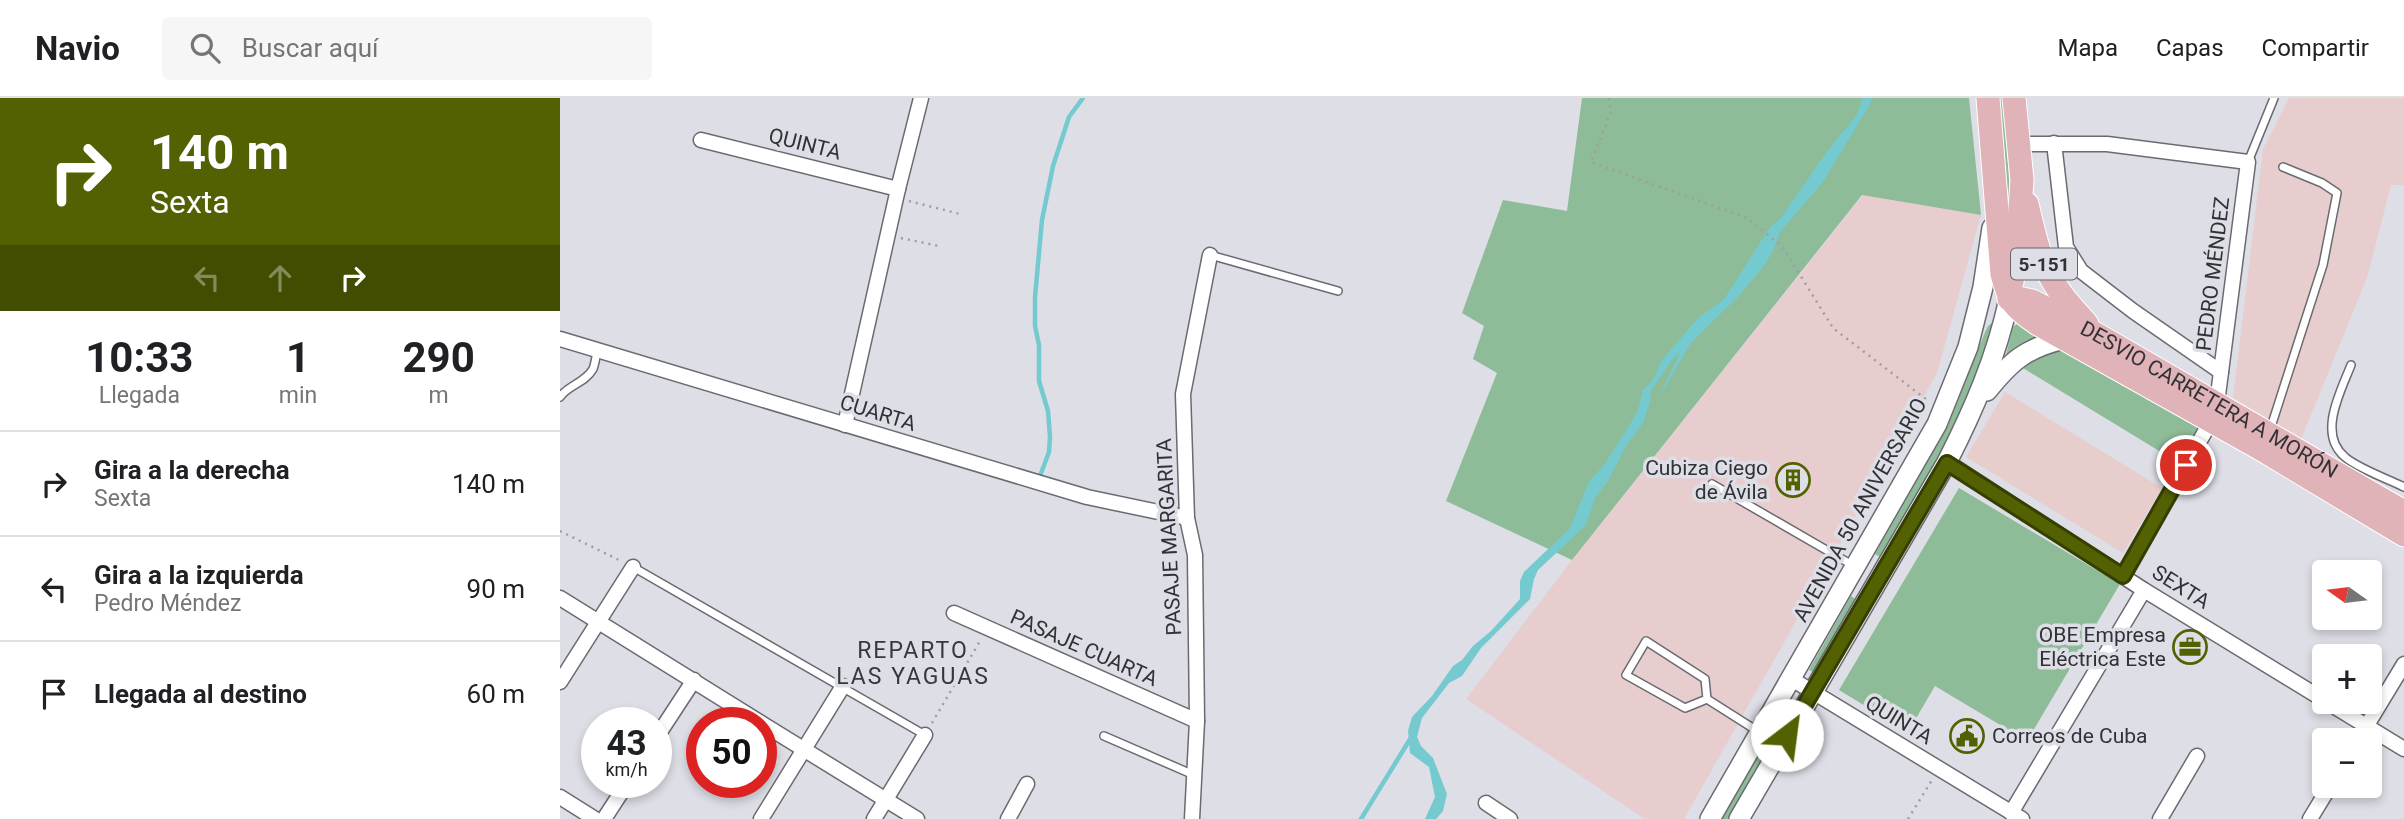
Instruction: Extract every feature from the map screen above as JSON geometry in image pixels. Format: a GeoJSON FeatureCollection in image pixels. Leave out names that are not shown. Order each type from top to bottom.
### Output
{"type":"FeatureCollection","features":[{"type":"Feature","properties":{"kind":"main road","name":"5-151"},"geometry":{"type":"LineString","coordinates":[[1988,98],[2002,274],[2009,299]]}},
{"type":"Feature","properties":{"kind":"main road","name":"5-151"},"geometry":{"type":"LineString","coordinates":[[2014,98],[2022,180],[2036,244],[2056,288],[2096,334]]}},
{"type":"Feature","properties":{"kind":"main road","name":"5-151"},"geometry":{"type":"LineString","coordinates":[[2009,299],[2018,237],[2022,180]]}},
{"type":"Feature","properties":{"kind":"main road","name":"AVENIDA 50 ANIVERSARIO"},"geometry":{"type":"LineString","coordinates":[[1710,819],[1942,412],[1956,380],[1975,320],[1990,247],[1995,202]]}},
{"type":"Feature","properties":{"kind":"main road","name":"5-151"},"geometry":{"type":"LineString","coordinates":[[1975,320],[1996,304],[2009,299]]}},
{"type":"Feature","properties":{"kind":"main road","name":"DESVIO CARRETERA A MORÓN"},"geometry":{"type":"LineString","coordinates":[[2009,299],[2032,301],[2096,334],[2214,412]]}},
{"type":"Feature","properties":{"kind":"main road","name":"DESVIO CARRETERA A MORÓN"},"geometry":{"type":"LineString","coordinates":[[2009,299],[2022,313],[2064,338],[2214,412],[2404,512]]}},
{"type":"Feature","properties":{"kind":"main road"},"geometry":{"type":"LineString","coordinates":[[1739,819],[1947,463],[1976,406],[1994,358],[2009,299]]}},
{"type":"Feature","properties":{"kind":"main road"},"geometry":{"type":"LineString","coordinates":[[1976,406],[2013,360],[2042,344],[2064,338]]}},
{"type":"Feature","properties":{"kind":"main road","name":"DESVIO CARRETERA A MORÓN"},"geometry":{"type":"LineString","coordinates":[[2265,441],[2404,535]]}},
{"type":"Feature","properties":{"kind":"main road"},"geometry":{"type":"LineString","coordinates":[[1855,566],[1878,580]]}},
{"type":"Feature","properties":{"kind":"street"},"geometry":{"type":"LineString","coordinates":[[845,425],[921,98]]}},
{"type":"Feature","properties":{"kind":"street","name":"QUINTA"},"geometry":{"type":"LineString","coordinates":[[701,140],[897,194]]}},
{"type":"Feature","properties":{"kind":"street"},"geometry":{"type":"LineString","coordinates":[[2054,143],[2066,247],[2081,271],[2221,372]]}},
{"type":"Feature","properties":{"kind":"street"},"geometry":{"type":"LineString","coordinates":[[2018,144],[2108,144],[2248,162]]}},
{"type":"Feature","properties":{"kind":"street","name":"PEDRO MÉNDEZ"},"geometry":{"type":"LineString","coordinates":[[2123,576],[2214,412],[2248,162]]}},
{"type":"Feature","properties":{"kind":"street","name":"PASAJE MARGARITA"},"geometry":{"type":"LineString","coordinates":[[1192,819],[1196,721],[1195,555],[1187,518],[1184,394],[1210,255]]}},
{"type":"Feature","properties":{"kind":"street","name":"CUARTA"},"geometry":{"type":"LineString","coordinates":[[560,339],[1087,497],[1187,518]]}},
{"type":"Feature","properties":{"kind":"street","name":"SEXTA"},"geometry":{"type":"LineString","coordinates":[[1947,463],[2144,590],[2312,693]]}},
{"type":"Feature","properties":{"kind":"street"},"geometry":{"type":"LineString","coordinates":[[560,682],[634,567]]}},
{"type":"Feature","properties":{"kind":"street"},"geometry":{"type":"LineString","coordinates":[[2016,816],[2144,590]]}},
{"type":"Feature","properties":{"kind":"street"},"geometry":{"type":"LineString","coordinates":[[560,598],[736,707]]}},
{"type":"Feature","properties":{"kind":"street","name":"PASAJE CUARTA"},"geometry":{"type":"LineString","coordinates":[[954,613],[1196,721]]}},
{"type":"Feature","properties":{"kind":"street"},"geometry":{"type":"LineString","coordinates":[[2366,726],[2404,664]]}},
{"type":"Feature","properties":{"kind":"street","name":"QUINTA"},"geometry":{"type":"LineString","coordinates":[[1790,678],[2016,816]]}},
{"type":"Feature","properties":{"kind":"street"},"geometry":{"type":"LineString","coordinates":[[672,714],[694,680]]}},
{"type":"Feature","properties":{"kind":"street"},"geometry":{"type":"LineString","coordinates":[[761,819],[843,686]]}},
{"type":"Feature","properties":{"kind":"street","name":"SEXTA"},"geometry":{"type":"LineString","coordinates":[[2346,714],[2404,749]]}},
{"type":"Feature","properties":{"kind":"street"},"geometry":{"type":"LineString","coordinates":[[777,733],[917,819]]}},
{"type":"Feature","properties":{"kind":"street"},"geometry":{"type":"LineString","coordinates":[[874,819],[925,735]]}},
{"type":"Feature","properties":{"kind":"street"},"geometry":{"type":"LineString","coordinates":[[2160,819],[2197,756]]}},
{"type":"Feature","properties":{"kind":"street"},"geometry":{"type":"LineString","coordinates":[[1008,819],[1027,784]]}},
{"type":"Feature","properties":{"kind":"street"},"geometry":{"type":"LineString","coordinates":[[560,797],[595,819]]}},
{"type":"Feature","properties":{"kind":"street"},"geometry":{"type":"LineString","coordinates":[[604,819],[618,798]]}},
{"type":"Feature","properties":{"kind":"street"},"geometry":{"type":"LineString","coordinates":[[2309,819],[2322,798]]}},
{"type":"Feature","properties":{"kind":"street"},"geometry":{"type":"LineString","coordinates":[[1486,803],[1510,819]]}},
{"type":"Feature","properties":{"kind":"lane"},"geometry":{"type":"LineString","coordinates":[[2248,162],[2274,98]]}},
{"type":"Feature","properties":{"kind":"lane"},"geometry":{"type":"LineString","coordinates":[[2265,441],[2323,265],[2337,193],[2322,183],[2283,167]]}},
{"type":"Feature","properties":{"kind":"lane"},"geometry":{"type":"LineString","coordinates":[[1210,255],[1338,291]]}},
{"type":"Feature","properties":{"kind":"lane"},"geometry":{"type":"LineString","coordinates":[[560,397],[564,390],[583,380],[593,369],[597,351]]}},
{"type":"Feature","properties":{"kind":"lane"},"geometry":{"type":"LineString","coordinates":[[2351,365],[2333,410],[2333,439],[2344,457],[2404,487]]}},
{"type":"Feature","properties":{"kind":"lane"},"geometry":{"type":"LineString","coordinates":[[1712,484],[1855,566]]}},
{"type":"Feature","properties":{"kind":"lane"},"geometry":{"type":"LineString","coordinates":[[634,567],[925,735]]}},
{"type":"Feature","properties":{"kind":"lane"},"geometry":{"type":"LineString","coordinates":[[1646,640],[1705,679],[1707,699],[1685,708],[1626,675],[1646,640]]}},
{"type":"Feature","properties":{"kind":"lane"},"geometry":{"type":"LineString","coordinates":[[1707,699],[1759,732]]}},
{"type":"Feature","properties":{"kind":"lane"},"geometry":{"type":"LineString","coordinates":[[1104,736],[1194,775]]}},
{"type":"Feature","properties":{"kind":"path"},"geometry":{"type":"LineString","coordinates":[[1609,98],[1611,112],[1591,162],[1747,218],[1782,246],[1833,328],[1942,412]]}},
{"type":"Feature","properties":{"kind":"path"},"geometry":{"type":"LineString","coordinates":[[897,194],[960,214]]}},
{"type":"Feature","properties":{"kind":"path"},"geometry":{"type":"LineString","coordinates":[[888,235],[939,246]]}},
{"type":"Feature","properties":{"kind":"path"},"geometry":{"type":"LineString","coordinates":[[560,531],[634,567]]}},
{"type":"Feature","properties":{"kind":"path"},"geometry":{"type":"LineString","coordinates":[[925,735],[987,628]]}},
{"type":"Feature","properties":{"kind":"path"},"geometry":{"type":"LineString","coordinates":[[1908,819],[1939,769]]}},
{"type":"Feature","properties":{"kind":"shaded area"},"geometry":{"type":"Polygon","coordinates":[[[2289,98],[2404,98],[2404,185],[2391,185],[2367,278],[2301,439],[2233,398],[2263,149],[2289,98]]]}},
{"type":"Feature","properties":{"kind":"shaded area"},"geometry":{"type":"Polygon","coordinates":[[[1863,195],[1981,215],[1937,373],[1684,819],[1645,819],[1466,699],[1572,560],[1863,195]]]}},
{"type":"Feature","properties":{"kind":"shaded area"},"geometry":{"type":"Polygon","coordinates":[[[2005,392],[2162,488],[2123,553],[1966,457],[2005,392]]]}},
{"type":"Feature","properties":{"kind":"green space"},"geometry":{"type":"Polygon","coordinates":[[[1582,98],[1969,98],[1981,215],[1862,195],[1572,560],[1446,501],[1497,373],[1473,359],[1484,326],[1462,313],[1503,200],[1567,211],[1582,98]]]}},
{"type":"Feature","properties":{"kind":"green space"},"geometry":{"type":"Polygon","coordinates":[[[1999,98],[2004,98],[2011,213],[2008,253],[1999,98]]]}},
{"type":"Feature","properties":{"kind":"green space"},"geometry":{"type":"Polygon","coordinates":[[[1997,319],[1956,430],[1880,557],[1875,554],[1948,426],[1985,332],[1997,319]]]}},
{"type":"Feature","properties":{"kind":"green space"},"geometry":{"type":"Polygon","coordinates":[[[2018,323],[2039,336],[2025,341],[2006,355],[2013,327],[2018,323]]]}},
{"type":"Feature","properties":{"kind":"green space"},"geometry":{"type":"Polygon","coordinates":[[[2058,350],[2079,355],[2200,428],[2179,463],[2023,368],[2032,358],[2058,350]]]}},
{"type":"Feature","properties":{"kind":"green space"},"geometry":{"type":"Polygon","coordinates":[[[1959,488],[2120,584],[2027,741],[1935,686],[1908,732],[1839,690],[1959,488]]]}},
{"type":"Feature","properties":{"kind":"green space"},"geometry":{"type":"Polygon","coordinates":[[[1851,596],[1857,600],[1815,673],[1809,670],[1851,596]]]}},
{"type":"Feature","properties":{"kind":"green space"},"geometry":{"type":"Polygon","coordinates":[[[1785,706],[1791,710],[1730,819],[1721,819],[1785,706]]]}},
{"type":"Feature","properties":{"kind":"water"},"geometry":{"type":"Polygon","coordinates":[[[1863,98],[1872,98],[1870,104],[1823,182],[1780,232],[1764,266],[1738,297],[1691,343],[1657,400],[1680,353],[1674,357],[1650,392],[1651,399],[1643,423],[1595,498],[1586,525],[1538,570],[1530,599],[1481,648],[1462,676],[1449,683],[1422,718],[1417,737],[1421,746],[1433,758],[1447,794],[1443,811],[1436,819],[1425,819],[1435,797],[1429,767],[1410,753],[1408,731],[1412,717],[1432,696],[1453,666],[1491,631],[1520,599],[1520,581],[1524,572],[1570,528],[1589,481],[1604,465],[1637,413],[1643,390],[1652,381],[1662,360],[1697,319],[1724,299],[1770,227],[1780,219],[1828,150],[1856,116],[1863,98]]]}},
{"type":"Feature","properties":{"kind":"waterway"},"geometry":{"type":"LineString","coordinates":[[1040,476],[1049,452],[1050,437],[1048,411],[1039,381],[1039,345],[1035,326],[1042,220],[1053,166],[1069,117],[1083,98]]}},
{"type":"Feature","properties":{"kind":"waterway"},"geometry":{"type":"LineString","coordinates":[[1361,819],[1412,736]]}},
{"type":"Feature","properties":{"kind":"place","name":"Cubiza Ciego de Ávila"},"geometry":{"type":"Point","coordinates":[1793,480]}},
{"type":"Feature","properties":{"kind":"place","name":"OBE Empresa Eléctrica Este"},"geometry":{"type":"Point","coordinates":[2190,647]}},
{"type":"Feature","properties":{"kind":"place","name":"Correos de Cuba"},"geometry":{"type":"Point","coordinates":[1967,736]}},
{"type":"Feature","properties":{"kind":"district","name":"REPARTO LAS YAGUAS"},"geometry":{"type":"Point","coordinates":[913,663]}},
{"type":"Feature","properties":{"kind":"route"},"geometry":{"type":"LineString","coordinates":[[1787,735],[1947,463],[2123,576],[2186,465]]}}]}
